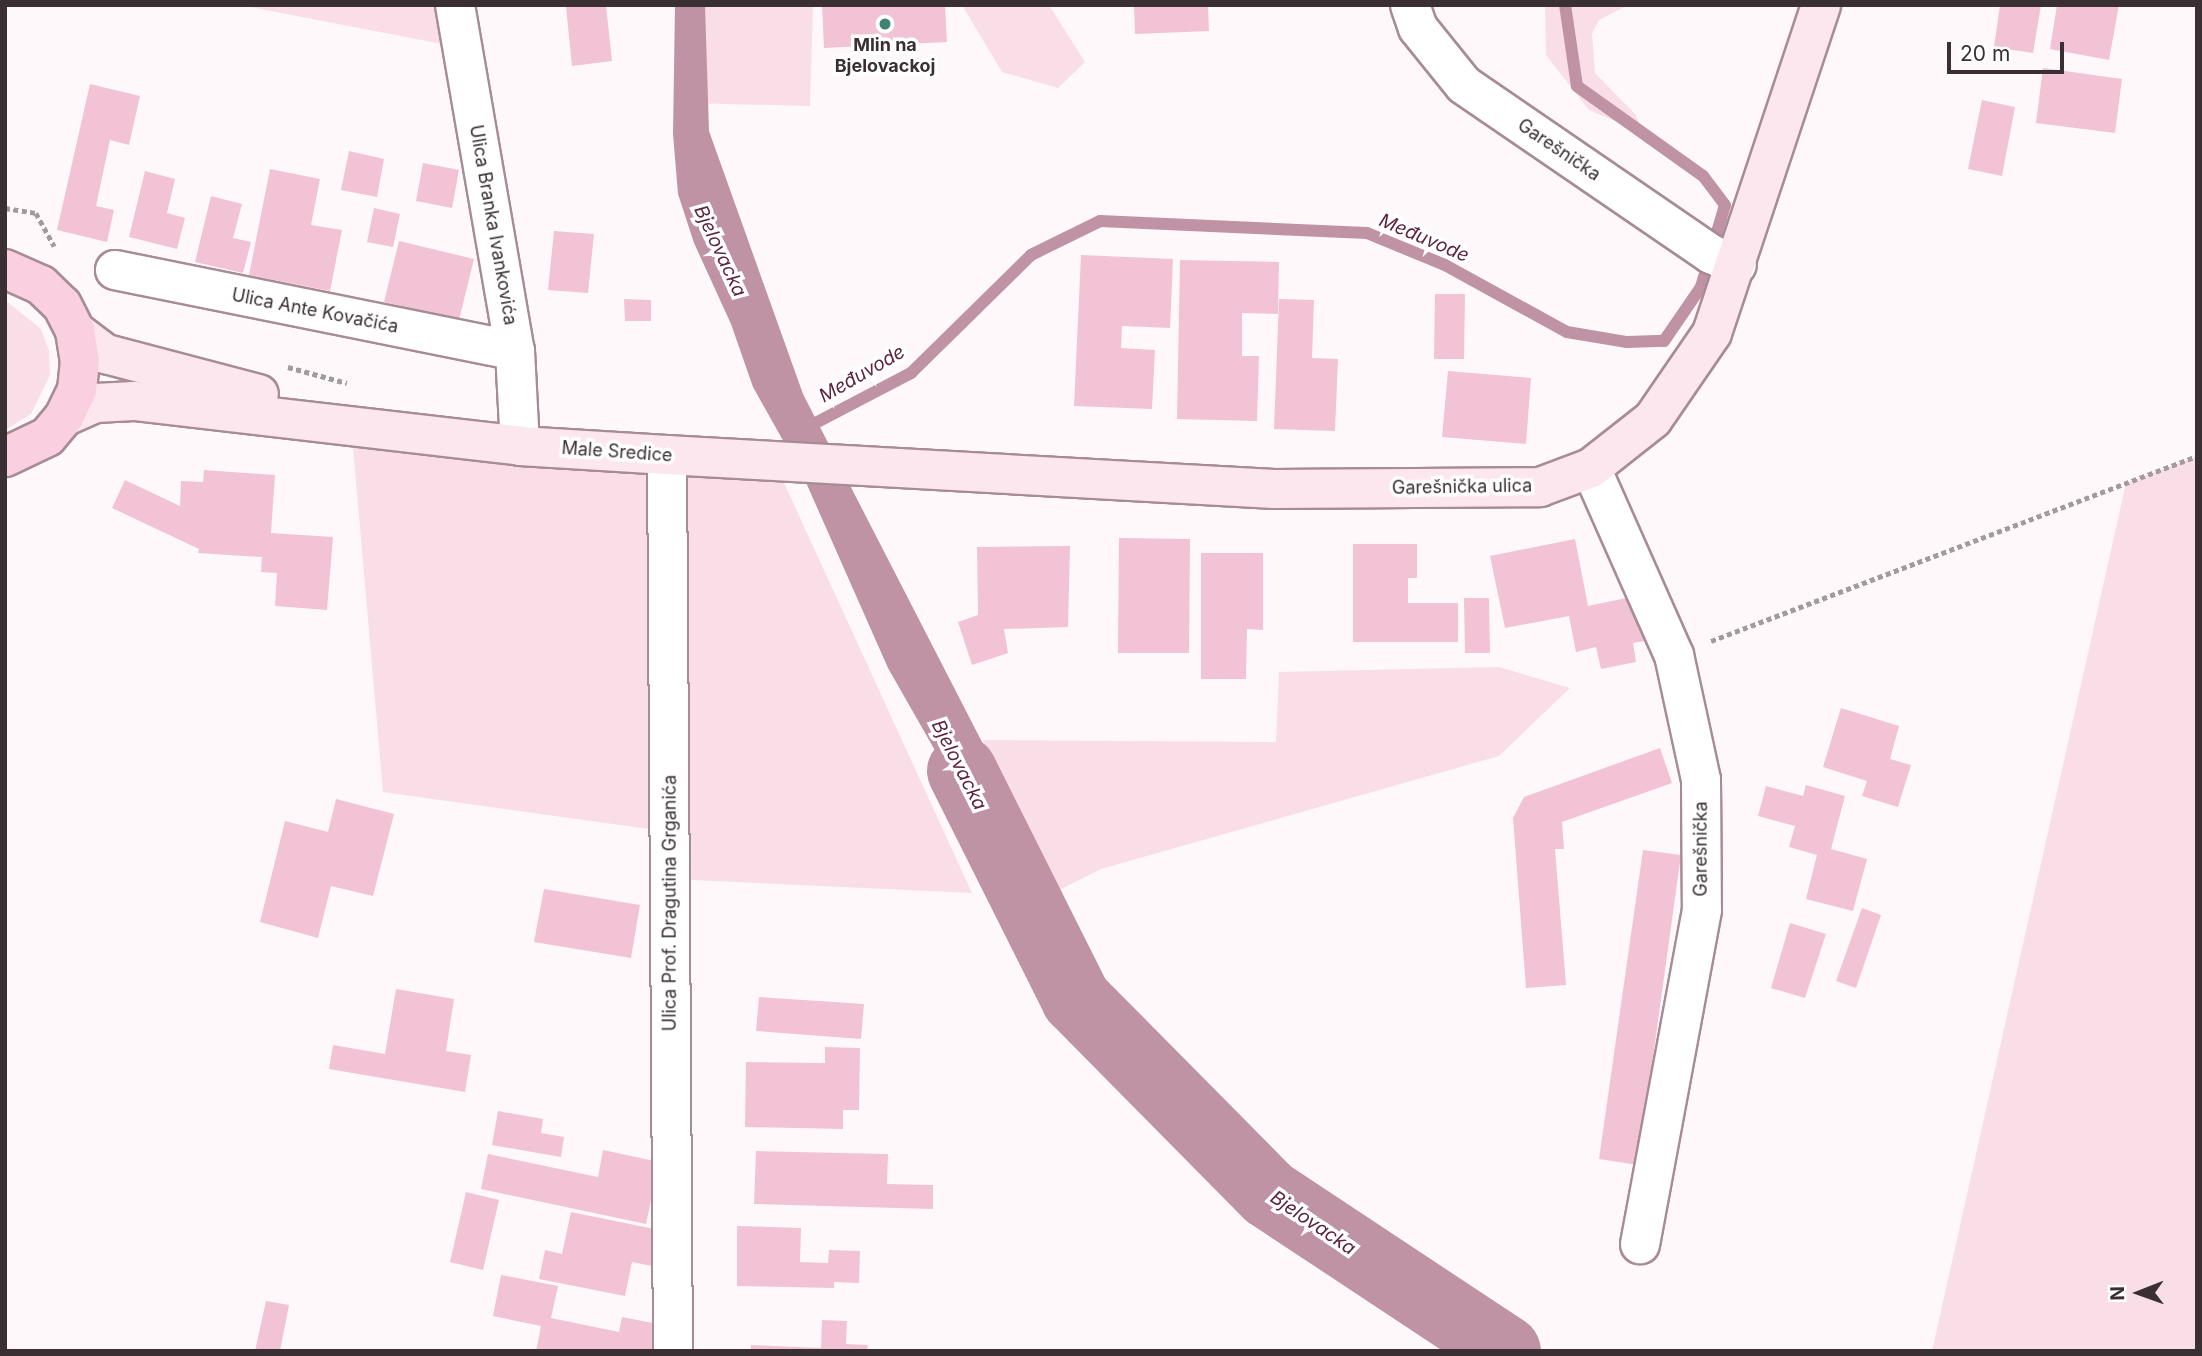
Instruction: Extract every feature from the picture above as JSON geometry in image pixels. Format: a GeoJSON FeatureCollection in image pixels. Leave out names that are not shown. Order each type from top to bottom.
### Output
{"type":"FeatureCollection","features":[{"type":"Feature","properties":{"kind":"main road","name":"Garešnička ulica"},"geometry":{"type":"LineString","coordinates":[[885,465],[1274,489],[1540,487],[1591,468],[1653,419],[1712,333],[1737,265],[1821,5]]}},
{"type":"Feature","properties":{"kind":"main road"},"geometry":{"type":"LineString","coordinates":[[9,263],[41,285],[62,305],[75,331],[80,361],[77,390],[64,417],[12,463]]}},
{"type":"Feature","properties":{"kind":"main road","name":"Male Sredice"},"geometry":{"type":"LineString","coordinates":[[75,331],[106,354],[242,389],[351,424]]}},
{"type":"Feature","properties":{"kind":"main road","name":"Male Sredice"},"geometry":{"type":"LineString","coordinates":[[64,417],[96,403],[134,401],[351,424],[520,446],[885,465]]}},
{"type":"Feature","properties":{"kind":"street","name":"Ulica Branka Ivankovića"},"geometry":{"type":"LineString","coordinates":[[455,5],[515,351],[520,446]]}},
{"type":"Feature","properties":{"kind":"street","name":"Garešnička"},"geometry":{"type":"LineString","coordinates":[[1410,5],[1418,28],[1464,85],[1711,254],[1737,265]]}},
{"type":"Feature","properties":{"kind":"street","name":"Ulica Ante Kovačića"},"geometry":{"type":"LineString","coordinates":[[115,270],[515,351]]}},
{"type":"Feature","properties":{"kind":"street","name":"Ulica Prof. Dragutina Grganića"},"geometry":{"type":"LineString","coordinates":[[667,455],[673,1351]]}},
{"type":"Feature","properties":{"kind":"street","name":"Garešnička"},"geometry":{"type":"LineString","coordinates":[[1591,468],[1674,655],[1701,779],[1702,910],[1640,1244]]}},
{"type":"Feature","properties":{"kind":"path"},"geometry":{"type":"LineString","coordinates":[[1674,655],[2197,456]]}},
{"type":"Feature","properties":{"kind":"shaded area"},"geometry":{"type":"Polygon","coordinates":[[[240,5],[456,5],[463,48],[240,5]]]}},
{"type":"Feature","properties":{"kind":"shaded area"},"geometry":{"type":"Polygon","coordinates":[[[686,5],[813,5],[810,106],[686,103],[686,5]]]}},
{"type":"Feature","properties":{"kind":"shaded area"},"geometry":{"type":"Polygon","coordinates":[[[962,5],[1049,5],[1085,62],[1058,88],[1002,72],[962,5]]]}},
{"type":"Feature","properties":{"kind":"shaded area"},"geometry":{"type":"Polygon","coordinates":[[[1545,5],[1628,5],[1599,20],[1592,34],[1595,73],[1636,115],[1643,133],[1589,110],[1546,55],[1545,5]]]}},
{"type":"Feature","properties":{"kind":"shaded area"},"geometry":{"type":"Polygon","coordinates":[[[5,300],[41,329],[49,351],[50,375],[31,414],[5,430],[5,300]]]}},
{"type":"Feature","properties":{"kind":"shaded area"},"geometry":{"type":"Polygon","coordinates":[[[351,424],[774,461],[972,893],[670,879],[670,832],[383,792],[351,424]]]}},
{"type":"Feature","properties":{"kind":"shaded area"},"geometry":{"type":"Polygon","coordinates":[[[2197,456],[2197,1351],[1932,1351],[2126,483],[2197,456]]]}},
{"type":"Feature","properties":{"kind":"shaded area"},"geometry":{"type":"Polygon","coordinates":[[[1499,667],[1570,688],[1499,756],[1101,869],[1039,900],[983,740],[1276,742],[1279,672],[1499,667]]]}},
{"type":"Feature","properties":{"kind":"water"},"geometry":{"type":"Polygon","coordinates":[[[675,5],[705,5],[709,131],[803,394],[1036,847],[976,866],[945,768],[888,668],[804,478],[753,387],[731,324],[694,243],[678,194],[673,134],[675,5]]]}},
{"type":"Feature","properties":{"kind":"building"},"geometry":{"type":"Polygon","coordinates":[[[606,5],[612,61],[572,66],[566,7],[606,5]]]}},
{"type":"Feature","properties":{"kind":"building","name":"Mlin na Bjelovackoj"},"geometry":{"type":"Polygon","coordinates":[[[822,5],[945,5],[947,42],[824,48],[822,5]]]}},
{"type":"Feature","properties":{"kind":"building"},"geometry":{"type":"Polygon","coordinates":[[[1134,5],[1208,5],[1209,31],[1135,34],[1134,5]]]}},
{"type":"Feature","properties":{"kind":"building"},"geometry":{"type":"Polygon","coordinates":[[[2000,5],[2041,5],[2033,53],[1994,47],[2000,5]]]}},
{"type":"Feature","properties":{"kind":"building"},"geometry":{"type":"Polygon","coordinates":[[[2057,5],[2119,5],[2109,60],[2050,49],[2057,5]]]}},
{"type":"Feature","properties":{"kind":"building"},"geometry":{"type":"Polygon","coordinates":[[[2043,68],[2122,79],[2115,133],[2036,123],[2043,68]]]}},
{"type":"Feature","properties":{"kind":"building"},"geometry":{"type":"Polygon","coordinates":[[[90,84],[140,96],[129,145],[110,140],[96,206],[114,210],[107,242],[57,230],[90,84]]]}},
{"type":"Feature","properties":{"kind":"building"},"geometry":{"type":"Polygon","coordinates":[[[1982,100],[2015,107],[2002,176],[1968,169],[1982,100]]]}},
{"type":"Feature","properties":{"kind":"building"},"geometry":{"type":"Polygon","coordinates":[[[349,151],[384,159],[377,197],[341,190],[349,151]]]}},
{"type":"Feature","properties":{"kind":"building"},"geometry":{"type":"Polygon","coordinates":[[[423,163],[459,170],[452,208],[416,201],[423,163]]]}},
{"type":"Feature","properties":{"kind":"building"},"geometry":{"type":"Polygon","coordinates":[[[270,169],[320,179],[311,225],[342,230],[330,291],[249,275],[270,169]]]}},
{"type":"Feature","properties":{"kind":"building"},"geometry":{"type":"Polygon","coordinates":[[[145,171],[175,179],[167,213],[185,218],[177,249],[129,237],[145,171]]]}},
{"type":"Feature","properties":{"kind":"building"},"geometry":{"type":"Polygon","coordinates":[[[211,196],[242,204],[233,238],[251,242],[243,273],[195,262],[211,196]]]}},
{"type":"Feature","properties":{"kind":"building"},"geometry":{"type":"Polygon","coordinates":[[[374,208],[400,214],[393,247],[367,242],[374,208]]]}},
{"type":"Feature","properties":{"kind":"building"},"geometry":{"type":"Polygon","coordinates":[[[554,231],[594,234],[588,293],[548,290],[554,231]]]}},
{"type":"Feature","properties":{"kind":"building"},"geometry":{"type":"Polygon","coordinates":[[[399,241],[474,259],[459,320],[384,302],[399,241]]]}},
{"type":"Feature","properties":{"kind":"building"},"geometry":{"type":"Polygon","coordinates":[[[1081,255],[1173,259],[1170,328],[1122,326],[1121,348],[1155,350],[1152,409],[1074,406],[1081,255]]]}},
{"type":"Feature","properties":{"kind":"building"},"geometry":{"type":"Polygon","coordinates":[[[1180,260],[1279,262],[1278,314],[1242,313],[1242,356],[1259,356],[1257,421],[1177,419],[1180,260]]]}},
{"type":"Feature","properties":{"kind":"building"},"geometry":{"type":"Polygon","coordinates":[[[1435,294],[1465,294],[1464,359],[1434,359],[1435,294]]]}},
{"type":"Feature","properties":{"kind":"building"},"geometry":{"type":"Polygon","coordinates":[[[624,299],[651,300],[651,321],[625,321],[624,299]]]}},
{"type":"Feature","properties":{"kind":"building"},"geometry":{"type":"Polygon","coordinates":[[[1279,299],[1314,300],[1312,358],[1338,359],[1335,431],[1274,429],[1279,299]]]}},
{"type":"Feature","properties":{"kind":"building"},"geometry":{"type":"Polygon","coordinates":[[[1448,371],[1531,378],[1526,444],[1442,437],[1448,371]]]}},
{"type":"Feature","properties":{"kind":"building"},"geometry":{"type":"Polygon","coordinates":[[[204,470],[275,475],[271,533],[333,537],[327,610],[275,606],[277,573],[261,572],[262,557],[198,553],[199,549],[112,508],[125,480],[180,506],[181,481],[203,482],[204,470]]]}},
{"type":"Feature","properties":{"kind":"building"},"geometry":{"type":"Polygon","coordinates":[[[1119,538],[1190,539],[1189,653],[1118,653],[1119,538]]]}},
{"type":"Feature","properties":{"kind":"building"},"geometry":{"type":"Polygon","coordinates":[[[1575,539],[1588,606],[1636,596],[1645,641],[1633,643],[1636,662],[1601,669],[1596,647],[1576,652],[1569,616],[1505,628],[1490,556],[1575,539]]]}},
{"type":"Feature","properties":{"kind":"building"},"geometry":{"type":"Polygon","coordinates":[[[1353,544],[1417,544],[1417,578],[1408,578],[1408,603],[1458,603],[1458,642],[1353,642],[1353,544]]]}},
{"type":"Feature","properties":{"kind":"building"},"geometry":{"type":"Polygon","coordinates":[[[1070,546],[1068,627],[1004,629],[1008,653],[972,665],[958,622],[978,615],[977,547],[1070,546]]]}},
{"type":"Feature","properties":{"kind":"building"},"geometry":{"type":"Polygon","coordinates":[[[1201,553],[1263,553],[1263,630],[1247,629],[1246,679],[1201,679],[1201,553]]]}},
{"type":"Feature","properties":{"kind":"building"},"geometry":{"type":"Polygon","coordinates":[[[1464,598],[1489,598],[1490,653],[1465,653],[1464,598]]]}},
{"type":"Feature","properties":{"kind":"building"},"geometry":{"type":"Polygon","coordinates":[[[1841,708],[1899,726],[1890,759],[1911,765],[1898,807],[1862,796],[1867,781],[1823,767],[1841,708]]]}},
{"type":"Feature","properties":{"kind":"building"},"geometry":{"type":"Polygon","coordinates":[[[1660,748],[1672,783],[1562,822],[1564,849],[1555,849],[1566,985],[1526,988],[1513,818],[1524,797],[1660,748]]]}},
{"type":"Feature","properties":{"kind":"building"},"geometry":{"type":"Polygon","coordinates":[[[1806,785],[1845,796],[1831,849],[1867,859],[1853,911],[1806,899],[1817,855],[1789,847],[1795,826],[1758,816],[1766,786],[1803,796],[1806,785]]]}},
{"type":"Feature","properties":{"kind":"building"},"geometry":{"type":"Polygon","coordinates":[[[336,799],[394,814],[373,896],[331,886],[318,938],[260,922],[285,821],[328,832],[336,799]]]}},
{"type":"Feature","properties":{"kind":"building"},"geometry":{"type":"Polygon","coordinates":[[[1643,850],[1681,855],[1638,1165],[1599,1159],[1643,850]]]}},
{"type":"Feature","properties":{"kind":"building"},"geometry":{"type":"Polygon","coordinates":[[[544,889],[640,905],[631,958],[534,942],[544,889]]]}},
{"type":"Feature","properties":{"kind":"building"},"geometry":{"type":"Polygon","coordinates":[[[1862,908],[1881,915],[1856,988],[1836,981],[1862,908]]]}},
{"type":"Feature","properties":{"kind":"building"},"geometry":{"type":"Polygon","coordinates":[[[1790,923],[1826,934],[1805,998],[1771,988],[1790,923]]]}},
{"type":"Feature","properties":{"kind":"building"},"geometry":{"type":"Polygon","coordinates":[[[396,989],[454,999],[446,1051],[471,1055],[465,1092],[329,1069],[333,1045],[385,1054],[396,989]]]}},
{"type":"Feature","properties":{"kind":"building"},"geometry":{"type":"Polygon","coordinates":[[[759,997],[864,1004],[861,1039],[756,1031],[759,997]]]}},
{"type":"Feature","properties":{"kind":"building"},"geometry":{"type":"Polygon","coordinates":[[[825,1047],[860,1048],[859,1110],[843,1110],[843,1129],[745,1127],[746,1062],[825,1063],[825,1047]]]}},
{"type":"Feature","properties":{"kind":"building"},"geometry":{"type":"Polygon","coordinates":[[[498,1111],[543,1119],[541,1133],[564,1137],[561,1157],[492,1145],[498,1111]]]}},
{"type":"Feature","properties":{"kind":"building"},"geometry":{"type":"Polygon","coordinates":[[[603,1150],[659,1162],[646,1224],[481,1189],[488,1154],[598,1177],[603,1150]]]}},
{"type":"Feature","properties":{"kind":"building"},"geometry":{"type":"Polygon","coordinates":[[[756,1151],[888,1154],[887,1184],[933,1185],[933,1209],[754,1204],[756,1151]]]}},
{"type":"Feature","properties":{"kind":"building"},"geometry":{"type":"Polygon","coordinates":[[[466,1192],[499,1200],[483,1270],[450,1262],[466,1192]]]}},
{"type":"Feature","properties":{"kind":"building"},"geometry":{"type":"Polygon","coordinates":[[[571,1212],[669,1232],[662,1268],[632,1262],[625,1296],[539,1279],[545,1250],[562,1254],[571,1212]]]}},
{"type":"Feature","properties":{"kind":"building"},"geometry":{"type":"Polygon","coordinates":[[[737,1226],[801,1228],[800,1262],[828,1263],[829,1250],[860,1251],[859,1283],[834,1282],[834,1288],[737,1286],[737,1226]]]}},
{"type":"Feature","properties":{"kind":"building"},"geometry":{"type":"Polygon","coordinates":[[[501,1275],[558,1286],[551,1318],[619,1332],[622,1317],[668,1326],[662,1351],[536,1351],[541,1326],[493,1316],[501,1275]]]}},
{"type":"Feature","properties":{"kind":"building"},"geometry":{"type":"Polygon","coordinates":[[[266,1301],[289,1305],[280,1351],[255,1351],[266,1301]]]}},
{"type":"Feature","properties":{"kind":"building"},"geometry":{"type":"Polygon","coordinates":[[[822,1320],[847,1321],[846,1344],[868,1345],[867,1351],[751,1351],[751,1345],[821,1348],[822,1320]]]}},
{"type":"Feature","properties":{"kind":"waterway","name":"Međuvode"},"geometry":{"type":"LineString","coordinates":[[804,429],[911,373],[1031,255],[1100,221],[1367,233],[1445,265],[1567,332],[1627,342],[1664,341],[1701,287],[1725,205],[1703,176],[1577,86],[1565,5]]}},
{"type":"Feature","properties":{"kind":"waterway","name":"Bjelovacka"},"geometry":{"type":"LineString","coordinates":[[962,771],[1076,999],[1269,1194],[1506,1351]]}},
{"type":"Feature","properties":{"kind":"place","name":"Mlin na Bjelovackoj"},"geometry":{"type":"Point","coordinates":[885,24]}}]}
